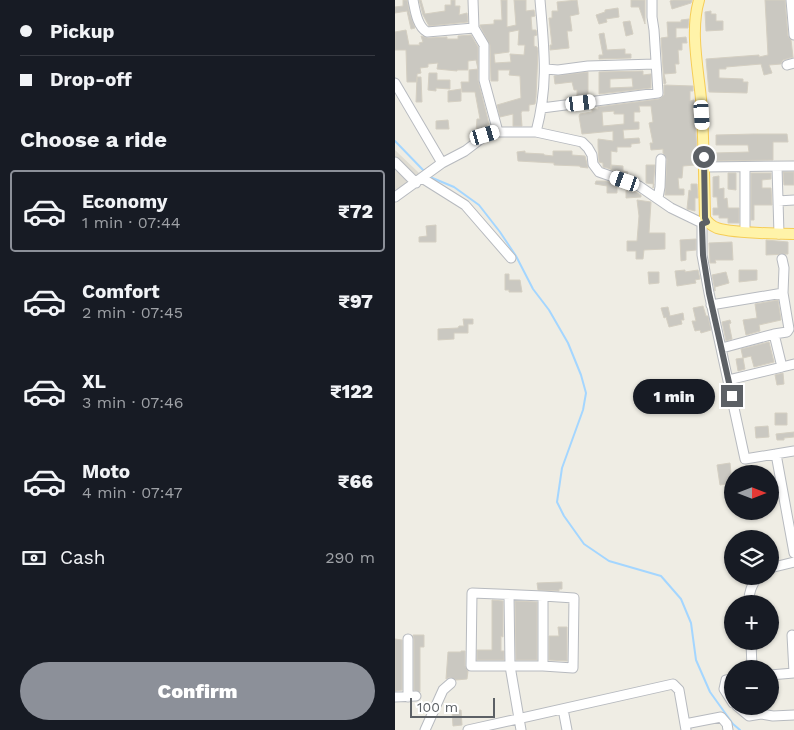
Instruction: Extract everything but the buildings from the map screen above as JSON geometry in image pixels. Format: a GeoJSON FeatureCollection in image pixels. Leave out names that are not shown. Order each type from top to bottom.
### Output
{"type":"FeatureCollection","features":[{"type":"Feature","properties":{"kind":"main road"},"geometry":{"type":"LineString","coordinates":[[699,0],[695,13],[704,167],[705,223],[715,228],[794,234]]}},
{"type":"Feature","properties":{"kind":"street"},"geometry":{"type":"LineString","coordinates":[[413,0],[418,19],[423,30],[427,32],[474,28]]}},
{"type":"Feature","properties":{"kind":"street"},"geometry":{"type":"LineString","coordinates":[[473,0],[474,28],[484,46],[484,80],[498,132]]}},
{"type":"Feature","properties":{"kind":"street"},"geometry":{"type":"LineString","coordinates":[[535,132],[542,108],[546,69],[539,0]]}},
{"type":"Feature","properties":{"kind":"street"},"geometry":{"type":"LineString","coordinates":[[542,108],[658,93],[652,0]]}},
{"type":"Feature","properties":{"kind":"street"},"geometry":{"type":"LineString","coordinates":[[791,0],[794,35]]}},
{"type":"Feature","properties":{"kind":"street"},"geometry":{"type":"LineString","coordinates":[[546,69],[558,70],[588,66],[655,64]]}},
{"type":"Feature","properties":{"kind":"street"},"geometry":{"type":"LineString","coordinates":[[395,83],[443,163]]}},
{"type":"Feature","properties":{"kind":"street"},"geometry":{"type":"LineString","coordinates":[[395,197],[443,163],[465,151],[485,135],[498,132],[535,132],[582,142],[592,155],[593,164],[599,172],[639,186],[671,208],[705,223],[703,255],[711,305],[745,459],[794,451]]}},
{"type":"Feature","properties":{"kind":"street"},"geometry":{"type":"LineString","coordinates":[[658,198],[661,159]]}},
{"type":"Feature","properties":{"kind":"street"},"geometry":{"type":"LineString","coordinates":[[395,162],[420,180],[465,205],[511,258]]}},
{"type":"Feature","properties":{"kind":"street"},"geometry":{"type":"LineString","coordinates":[[704,167],[794,166]]}},
{"type":"Feature","properties":{"kind":"street"},"geometry":{"type":"LineString","coordinates":[[777,167],[779,234]]}},
{"type":"Feature","properties":{"kind":"street"},"geometry":{"type":"LineString","coordinates":[[745,168],[745,231]]}},
{"type":"Feature","properties":{"kind":"street"},"geometry":{"type":"LineString","coordinates":[[778,202],[794,200]]}},
{"type":"Feature","properties":{"kind":"street"},"geometry":{"type":"LineString","coordinates":[[722,348],[787,332],[792,329],[783,292],[784,268],[782,259]]}},
{"type":"Feature","properties":{"kind":"street"},"geometry":{"type":"LineString","coordinates":[[711,305],[783,292]]}},
{"type":"Feature","properties":{"kind":"street"},"geometry":{"type":"LineString","coordinates":[[774,334],[782,367]]}},
{"type":"Feature","properties":{"kind":"street"},"geometry":{"type":"LineString","coordinates":[[729,380],[794,364]]}},
{"type":"Feature","properties":{"kind":"street"},"geometry":{"type":"LineString","coordinates":[[775,454],[794,553]]}},
{"type":"Feature","properties":{"kind":"street"},"geometry":{"type":"LineString","coordinates":[[779,566],[794,562]]}},
{"type":"Feature","properties":{"kind":"street"},"geometry":{"type":"LineString","coordinates":[[473,593],[543,596],[574,598],[573,668],[471,666],[473,593]]}},
{"type":"Feature","properties":{"kind":"street"},"geometry":{"type":"LineString","coordinates":[[509,595],[510,666],[521,730]]}},
{"type":"Feature","properties":{"kind":"street"},"geometry":{"type":"LineString","coordinates":[[543,596],[543,666]]}},
{"type":"Feature","properties":{"kind":"street"},"geometry":{"type":"LineString","coordinates":[[779,674],[794,673],[792,635]]}},
{"type":"Feature","properties":{"kind":"street"},"geometry":{"type":"LineString","coordinates":[[395,697],[412,697],[407,638]]}},
{"type":"Feature","properties":{"kind":"street"},"geometry":{"type":"LineString","coordinates":[[425,730],[443,690],[451,683]]}},
{"type":"Feature","properties":{"kind":"street"},"geometry":{"type":"LineString","coordinates":[[468,730],[673,684],[679,690],[685,727],[721,717],[727,724],[728,730]]}},
{"type":"Feature","properties":{"kind":"street"},"geometry":{"type":"LineString","coordinates":[[563,709],[567,730]]}},
{"type":"Feature","properties":{"kind":"street"},"geometry":{"type":"LineString","coordinates":[[771,715],[794,715]]}},
{"type":"Feature","properties":{"kind":"shaded area"},"geometry":{"type":"Polygon","coordinates":[[[395,150],[419,173],[395,192],[395,150]]]}},
{"type":"Feature","properties":{"kind":"waterway"},"geometry":{"type":"LineString","coordinates":[[395,141],[425,172]]}},
{"type":"Feature","properties":{"kind":"waterway"},"geometry":{"type":"LineString","coordinates":[[430,177],[454,187],[479,205],[500,232],[516,256],[533,289],[549,310],[568,343],[581,375],[586,393],[583,410],[562,468],[557,502],[564,516],[584,544],[609,561],[661,576],[681,599],[691,623],[696,660],[710,692],[733,724],[740,730]]}},
{"type":"Feature","properties":{"kind":"route"},"geometry":{"type":"LineString","coordinates":[[704,157],[705,218],[707,222],[702,224],[703,255],[709,293],[732,396]]}}]}
